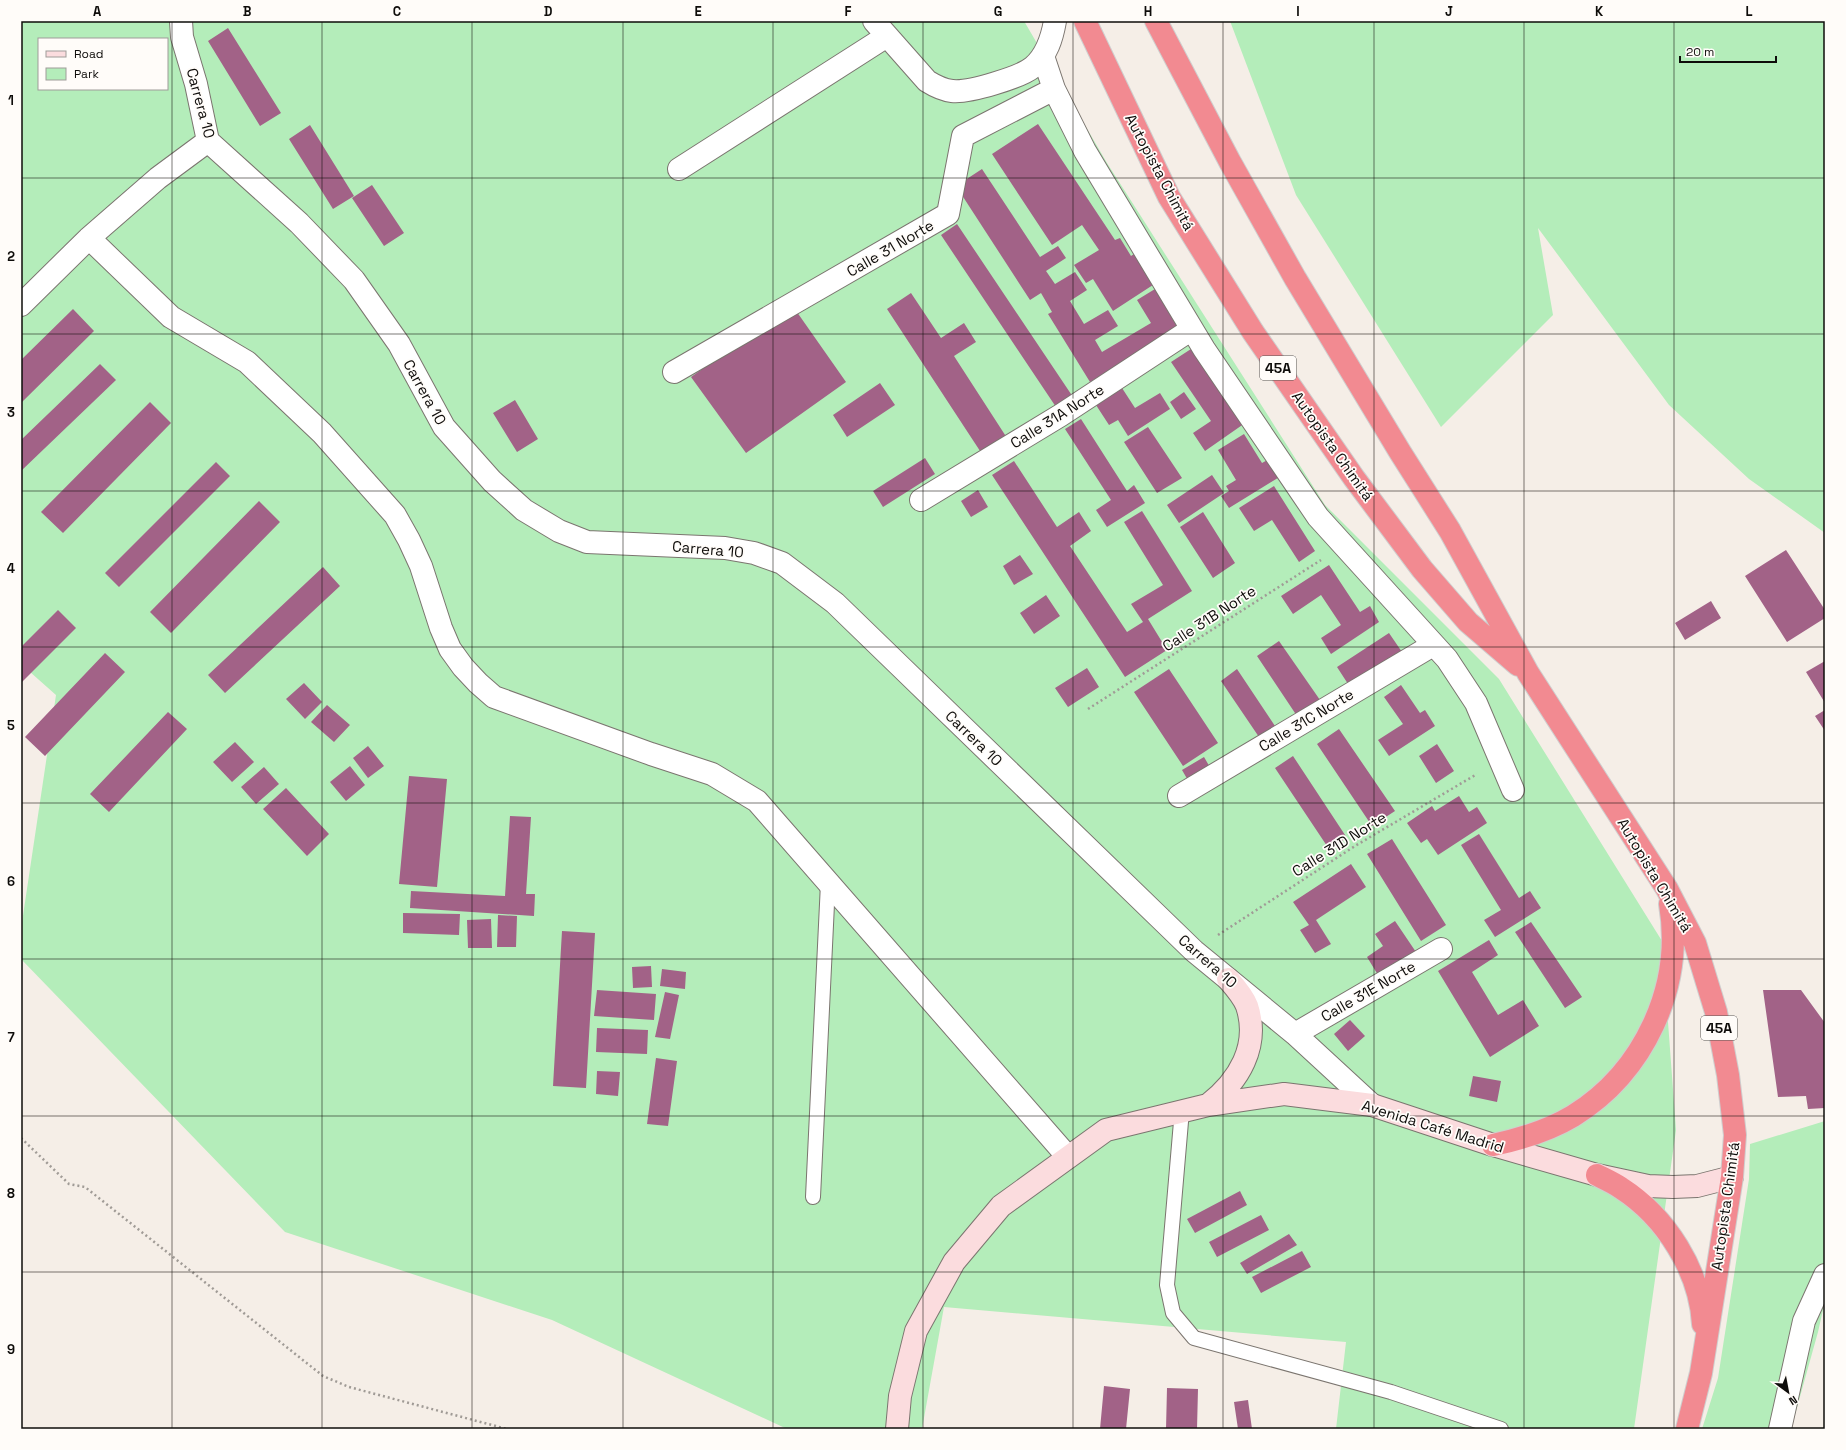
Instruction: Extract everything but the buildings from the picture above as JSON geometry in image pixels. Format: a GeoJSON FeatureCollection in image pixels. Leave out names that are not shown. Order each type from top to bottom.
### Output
{"type":"FeatureCollection","features":[{"type":"Feature","properties":{"kind":"highway","name":"Autopista Chimitá"},"geometry":{"type":"LineString","coordinates":[[1085,21],[1170,197],[1253,332],[1354,478],[1422,569],[1468,622],[1528,673]]}},
{"type":"Feature","properties":{"kind":"highway","name":"Autopista Chimitá"},"geometry":{"type":"LineString","coordinates":[[1156,21],[1230,162],[1295,278],[1400,452],[1450,531],[1528,673],[1668,889],[1695,943],[1716,1012],[1728,1075],[1735,1135],[1732,1177],[1701,1373],[1687,1429]]}},
{"type":"Feature","properties":{"kind":"highway"},"geometry":{"type":"LineString","coordinates":[[1493,1145],[1521,1139],[1548,1129],[1573,1116],[1596,1100],[1617,1080],[1635,1058],[1650,1032],[1662,1005],[1669,977],[1673,948],[1672,918],[1668,889]]}},
{"type":"Feature","properties":{"kind":"highway"},"geometry":{"type":"LineString","coordinates":[[1597,1175],[1622,1188],[1644,1206],[1663,1227],[1679,1250],[1691,1273],[1701,1310],[1703,1322],[1701,1373]]}},
{"type":"Feature","properties":{"kind":"street","name":"Carrera 10"},"geometry":{"type":"LineString","coordinates":[[181,21],[182,38],[196,84],[208,141],[299,224],[354,280],[399,344],[444,427],[492,481],[524,510],[559,531],[587,542],[725,548],[754,553],[782,563],[835,603],[1194,951],[1295,1034],[1372,1105]]}},
{"type":"Feature","properties":{"kind":"street"},"geometry":{"type":"LineString","coordinates":[[679,169],[881,29],[927,82],[938,88],[952,91],[967,90],[1023,74],[1034,66],[1043,56],[1050,44],[1055,21]]}},
{"type":"Feature","properties":{"kind":"street"},"geometry":{"type":"LineString","coordinates":[[1043,56],[1054,89],[1085,151],[1192,329],[1318,518],[1447,659],[1476,703],[1513,790]]}},
{"type":"Feature","properties":{"kind":"street","name":"Calle 31 Norte"},"geometry":{"type":"LineString","coordinates":[[674,372],[948,214],[963,136],[1054,89]]}},
{"type":"Feature","properties":{"kind":"street"},"geometry":{"type":"LineString","coordinates":[[21,306],[89,238],[158,178],[208,141]]}},
{"type":"Feature","properties":{"kind":"street"},"geometry":{"type":"LineString","coordinates":[[89,238],[171,317],[248,362],[322,433],[395,515],[421,566],[440,628],[450,649],[463,667],[478,683],[494,696],[651,754],[712,774],[757,801],[1068,1157]]}},
{"type":"Feature","properties":{"kind":"street","name":"Calle 31A Norte"},"geometry":{"type":"LineString","coordinates":[[921,500],[1060,415],[1192,329]]}},
{"type":"Feature","properties":{"kind":"street","name":"Calle 31C Norte"},"geometry":{"type":"LineString","coordinates":[[1179,796],[1433,644]]}},
{"type":"Feature","properties":{"kind":"street","name":"Calle 31E Norte"},"geometry":{"type":"LineString","coordinates":[[1295,1034],[1441,949]]}},
{"type":"Feature","properties":{"kind":"street"},"geometry":{"type":"LineString","coordinates":[[1208,1105],[1222,1094],[1234,1080],[1243,1064],[1249,1046],[1250,1026],[1247,1006],[1240,993],[1228,978]]}},
{"type":"Feature","properties":{"kind":"street","name":"Avenida Café Madrid"},"geometry":{"type":"LineString","coordinates":[[897,1429],[900,1396],[916,1331],[954,1262],[1001,1206],[1106,1130],[1182,1110],[1284,1094],[1372,1105],[1493,1145],[1597,1175],[1648,1186],[1697,1186],[1732,1177]]}},
{"type":"Feature","properties":{"kind":"street"},"geometry":{"type":"LineString","coordinates":[[1780,1429],[1804,1321],[1825,1274]]}},
{"type":"Feature","properties":{"kind":"lane"},"geometry":{"type":"LineString","coordinates":[[813,1197],[828,883]]}},
{"type":"Feature","properties":{"kind":"lane"},"geometry":{"type":"LineString","coordinates":[[1182,1110],[1167,1285],[1174,1313],[1194,1338],[1391,1392],[1501,1429]]}},
{"type":"Feature","properties":{"kind":"path","name":"Calle 31B Norte"},"geometry":{"type":"LineString","coordinates":[[1088,709],[1343,546]]}},
{"type":"Feature","properties":{"kind":"path","name":"Calle 31D Norte"},"geometry":{"type":"LineString","coordinates":[[1194,951],[1355,846],[1499,760]]}},
{"type":"Feature","properties":{"kind":"path"},"geometry":{"type":"LineString","coordinates":[[21,1138],[69,1184],[85,1187],[322,1376],[349,1386],[507,1429]]}},
{"type":"Feature","properties":{"kind":"green space"},"geometry":{"type":"Polygon","coordinates":[[[21,21],[1024,21],[1107,163],[1325,505],[1499,679],[1662,941],[1676,1130],[1634,1429],[1336,1429],[1346,1342],[944,1307],[922,1429],[785,1428],[552,1320],[285,1232],[21,959],[21,929],[56,695],[21,664],[21,21]]]}},
{"type":"Feature","properties":{"kind":"green space"},"geometry":{"type":"Polygon","coordinates":[[[1230,21],[1825,21],[1825,533],[1749,479],[1669,405],[1538,228],[1553,315],[1441,427],[1296,195],[1230,21]]]}},
{"type":"Feature","properties":{"kind":"green space"},"geometry":{"type":"Polygon","coordinates":[[[1825,1121],[1825,1301],[1791,1429],[1702,1429],[1718,1378],[1749,1179],[1750,1144],[1825,1121]]]}}]}
